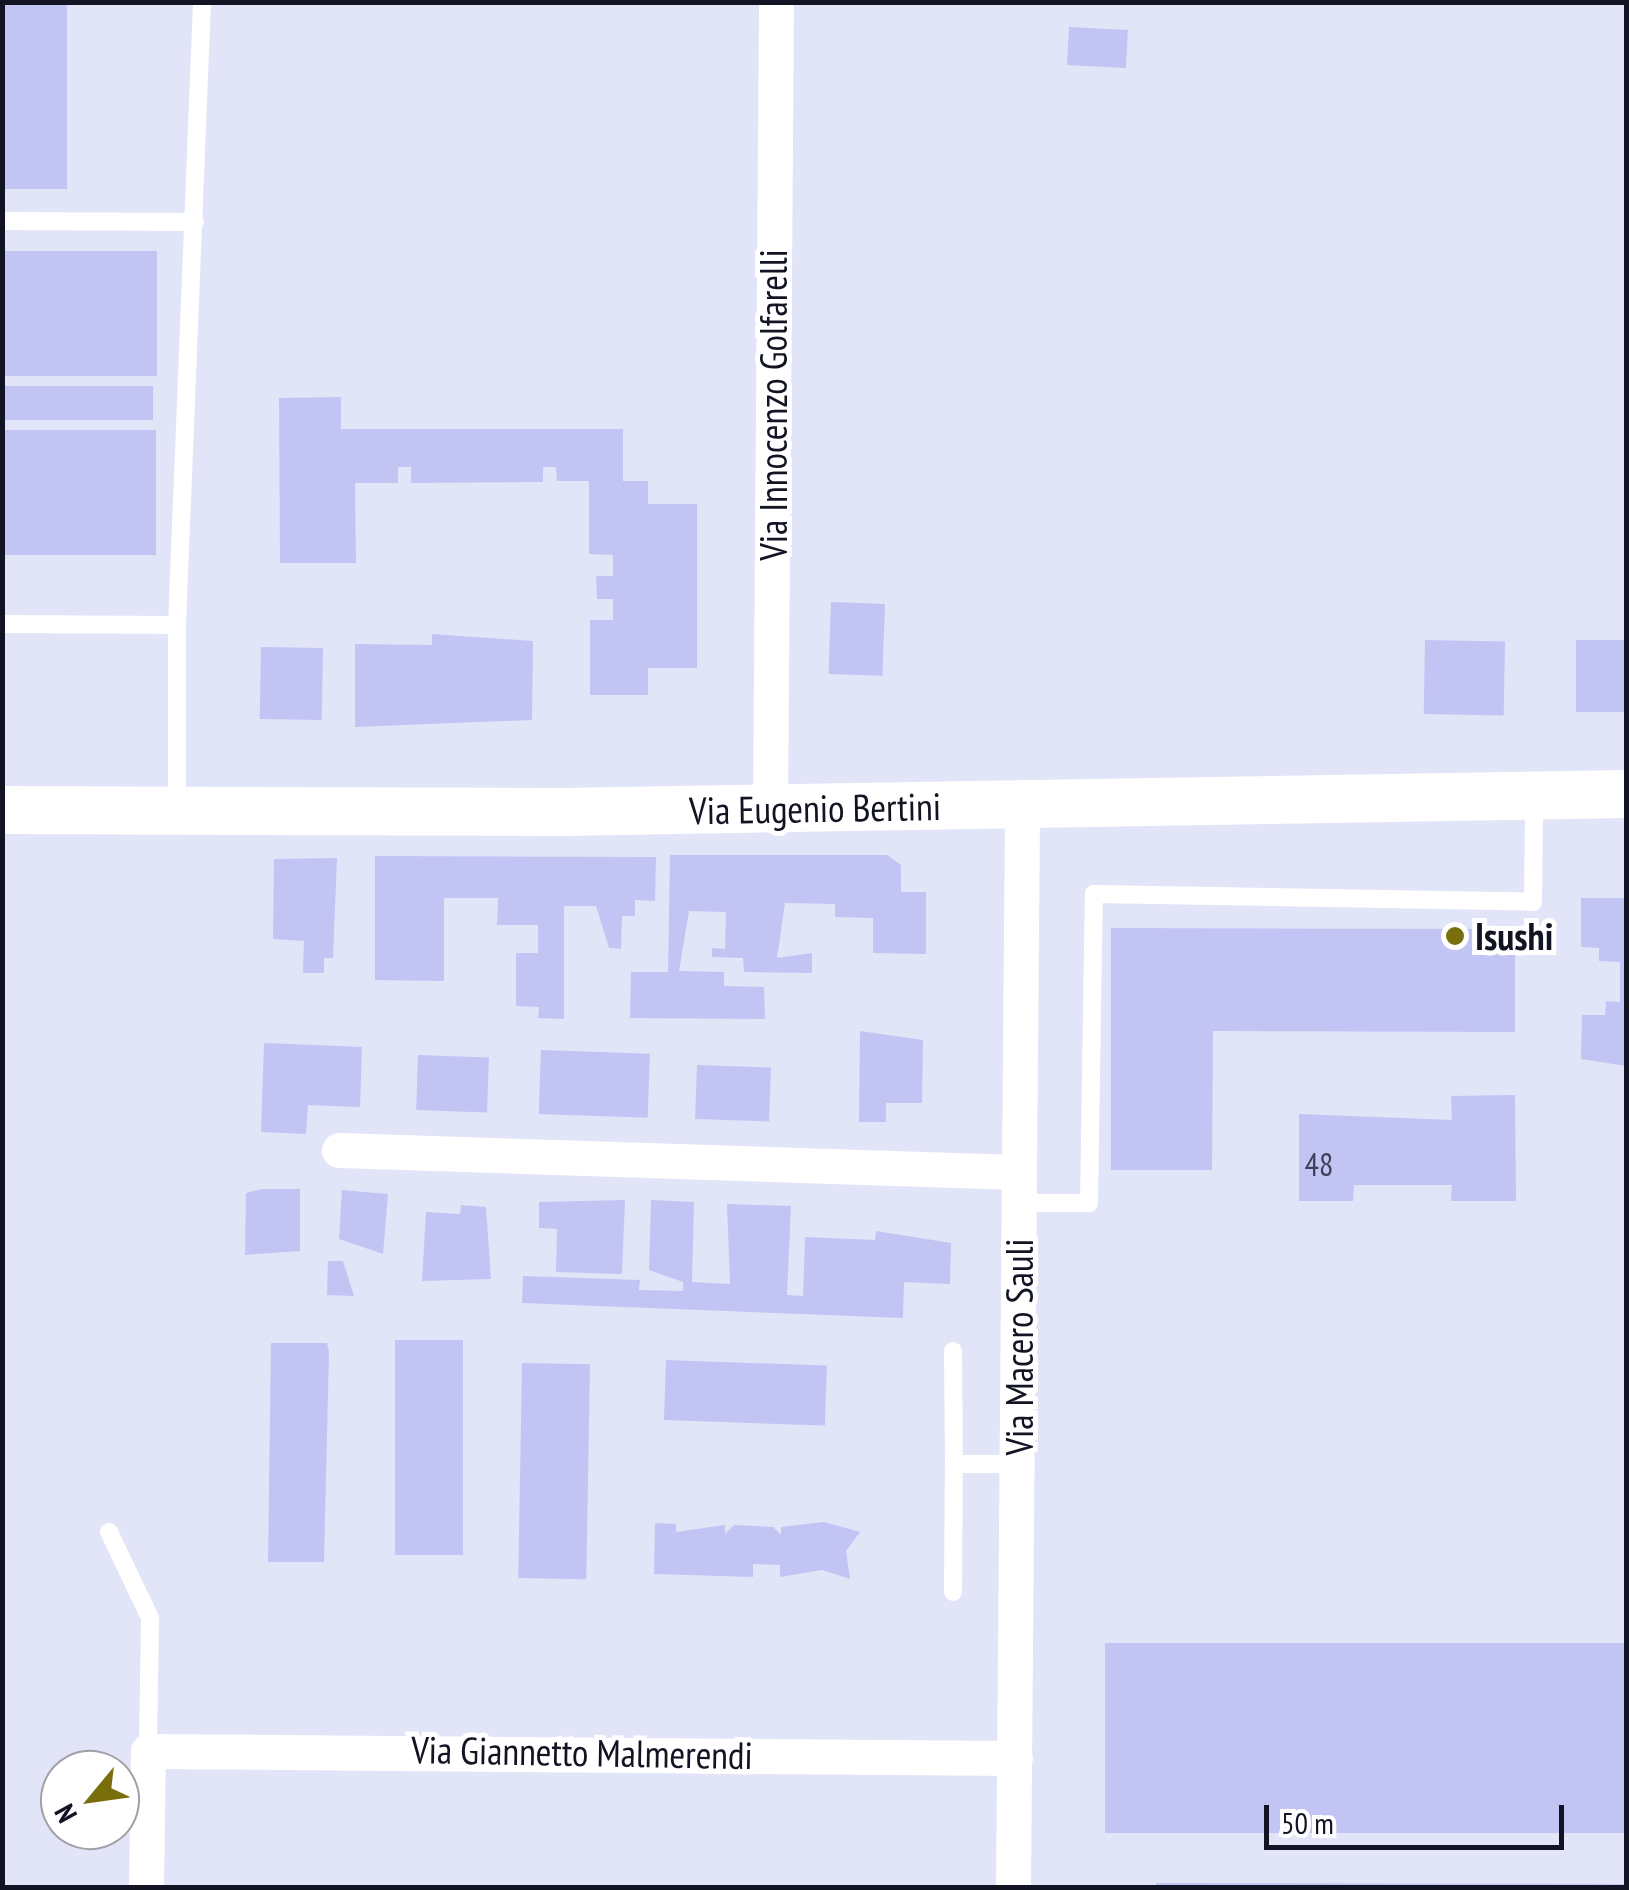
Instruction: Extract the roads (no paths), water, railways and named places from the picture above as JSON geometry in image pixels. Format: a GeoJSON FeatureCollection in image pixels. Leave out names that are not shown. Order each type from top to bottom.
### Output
{"type":"FeatureCollection","features":[{"type":"Feature","properties":{"kind":"main road","name":"Via Eugenio Bertini"},"geometry":{"type":"LineString","coordinates":[[2,810],[1022,806],[1534,800],[1626,794]]}},
{"type":"Feature","properties":{"kind":"street","name":"Via Innocenzo Golfarelli"},"geometry":{"type":"LineString","coordinates":[[770,808],[776,2]]}},
{"type":"Feature","properties":{"kind":"street","name":"Via Macero Sauli"},"geometry":{"type":"LineString","coordinates":[[1013,1888],[1022,806]]}},
{"type":"Feature","properties":{"kind":"street"},"geometry":{"type":"LineString","coordinates":[[339,1150],[1019,1188]]}},
{"type":"Feature","properties":{"kind":"street"},"geometry":{"type":"LineString","coordinates":[[146,1888],[148,1752]]}},
{"type":"Feature","properties":{"kind":"street","name":"Via Giannetto Malmerendi"},"geometry":{"type":"LineString","coordinates":[[148,1752],[1016,1758]]}},
{"type":"Feature","properties":{"kind":"lane"},"geometry":{"type":"LineString","coordinates":[[177,810],[178,625],[202,2]]}},
{"type":"Feature","properties":{"kind":"lane"},"geometry":{"type":"LineString","coordinates":[[2,220],[195,222]]}},
{"type":"Feature","properties":{"kind":"lane"},"geometry":{"type":"LineString","coordinates":[[2,624],[178,625]]}},
{"type":"Feature","properties":{"kind":"lane"},"geometry":{"type":"LineString","coordinates":[[1019,1188],[1090,1203],[1094,894],[1533,902],[1534,800]]}},
{"type":"Feature","properties":{"kind":"lane"},"geometry":{"type":"LineString","coordinates":[[953,1351],[954,1592]]}},
{"type":"Feature","properties":{"kind":"lane"},"geometry":{"type":"LineString","coordinates":[[954,1464],[1018,1464]]}},
{"type":"Feature","properties":{"kind":"lane"},"geometry":{"type":"LineString","coordinates":[[110,1532],[150,1618],[148,1752]]}},
{"type":"Feature","properties":{"kind":"place","name":"Isushi"},"geometry":{"type":"Point","coordinates":[1455,936]}}]}
